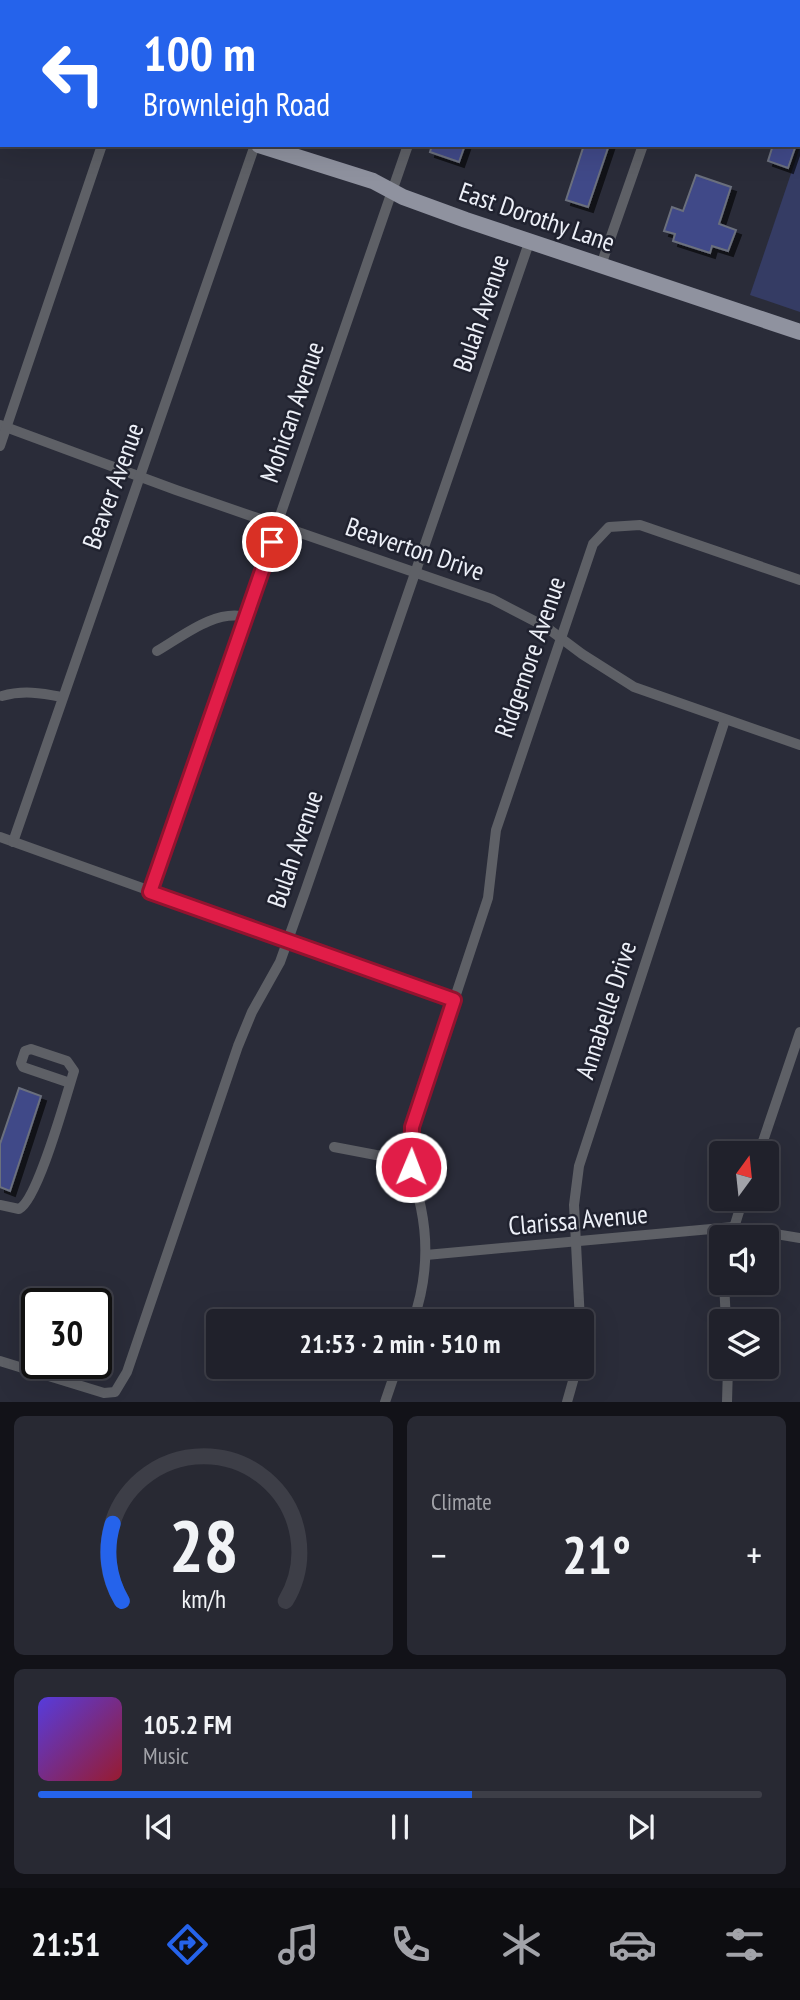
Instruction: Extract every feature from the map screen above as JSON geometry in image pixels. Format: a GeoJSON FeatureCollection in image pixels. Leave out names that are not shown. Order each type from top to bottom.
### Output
{"type":"FeatureCollection","features":[{"type":"Feature","properties":{"kind":"main road","name":"East Dorothy Lane"},"geometry":{"type":"LineString","coordinates":[[263,147],[373,181],[466,220],[800,332]]}},
{"type":"Feature","properties":{"kind":"street"},"geometry":{"type":"LineString","coordinates":[[0,446],[2,426],[101,147]]}},
{"type":"Feature","properties":{"kind":"street","name":"Beaver Avenue"},"geometry":{"type":"LineString","coordinates":[[13,842],[256,147]]}},
{"type":"Feature","properties":{"kind":"street","name":"Mohican Avenue"},"geometry":{"type":"LineString","coordinates":[[150,892],[407,147]]}},
{"type":"Feature","properties":{"kind":"street"},"geometry":{"type":"LineString","coordinates":[[601,265],[642,147]]}},
{"type":"Feature","properties":{"kind":"street","name":"Bulah Avenue"},"geometry":{"type":"LineString","coordinates":[[0,1361],[92,1391],[115,1392],[122,1383],[134,1356],[238,1046],[286,943],[530,240]]}},
{"type":"Feature","properties":{"kind":"street","name":"Beaverton Drive"},"geometry":{"type":"LineString","coordinates":[[2,426],[492,599],[521,612],[634,687],[800,745]]}},
{"type":"Feature","properties":{"kind":"street","name":"Ridgemore Avenue"},"geometry":{"type":"LineString","coordinates":[[417,1309],[426,1255],[425,1230],[410,1156],[412,1127],[488,898],[496,830],[593,544],[601,534],[618,524],[640,524],[800,580]]}},
{"type":"Feature","properties":{"kind":"street"},"geometry":{"type":"LineString","coordinates":[[157,651],[220,617],[233,613],[246,617]]}},
{"type":"Feature","properties":{"kind":"street"},"geometry":{"type":"LineString","coordinates":[[2,696],[39,692],[62,697]]}},
{"type":"Feature","properties":{"kind":"street","name":"Annabelle Drive"},"geometry":{"type":"LineString","coordinates":[[579,1309],[574,1205],[579,1166],[725,720]]}},
{"type":"Feature","properties":{"kind":"street"},"geometry":{"type":"LineString","coordinates":[[0,837],[286,943],[454,1000]]}},
{"type":"Feature","properties":{"kind":"street"},"geometry":{"type":"LineString","coordinates":[[763,1141],[800,1032]]}},
{"type":"Feature","properties":{"kind":"street"},"geometry":{"type":"LineString","coordinates":[[0,1205],[19,1209],[30,1200],[70,1083],[74,1071],[67,1061],[30,1049],[25,1051],[21,1063],[23,1067],[70,1083]]}},
{"type":"Feature","properties":{"kind":"street"},"geometry":{"type":"LineString","coordinates":[[334,1147],[376,1155],[410,1156]]}},
{"type":"Feature","properties":{"kind":"street","name":"Clarissa Avenue"},"geometry":{"type":"LineString","coordinates":[[426,1255],[709,1234]]}},
{"type":"Feature","properties":{"kind":"street","name":"Clarissa Avenue"},"geometry":{"type":"LineString","coordinates":[[779,1236],[800,1238]]}},
{"type":"Feature","properties":{"kind":"street"},"geometry":{"type":"LineString","coordinates":[[385,1402],[393,1379]]}},
{"type":"Feature","properties":{"kind":"street"},"geometry":{"type":"LineString","coordinates":[[567,1402],[574,1379]]}},
{"type":"Feature","properties":{"kind":"street"},"geometry":{"type":"LineString","coordinates":[[727,1402],[728,1379]]}},
{"type":"Feature","properties":{"kind":"shaded area"},"geometry":{"type":"Polygon","coordinates":[[[800,147],[800,312],[750,295],[800,147]]]}},
{"type":"Feature","properties":{"kind":"building"},"geometry":{"type":"Polygon","coordinates":[[[431,147],[464,147],[459,162],[430,152],[431,147]]]}},
{"type":"Feature","properties":{"kind":"building"},"geometry":{"type":"Polygon","coordinates":[[[583,147],[608,147],[588,207],[566,200],[583,147]]]}},
{"type":"Feature","properties":{"kind":"building"},"geometry":{"type":"Polygon","coordinates":[[[772,147],[795,147],[788,168],[768,161],[772,147]]]}},
{"type":"Feature","properties":{"kind":"building"},"geometry":{"type":"Polygon","coordinates":[[[696,175],[731,187],[719,224],[736,230],[728,251],[712,246],[710,253],[673,241],[675,234],[664,231],[672,207],[683,211],[696,175]]]}},
{"type":"Feature","properties":{"kind":"building"},"geometry":{"type":"Polygon","coordinates":[[[19,1088],[41,1096],[10,1191],[0,1187],[0,1144],[19,1088]]]}},
{"type":"Feature","properties":{"kind":"route"},"geometry":{"type":"LineString","coordinates":[[272,542],[150,892],[286,943],[454,1000],[412,1127],[411,1167]]}}]}
